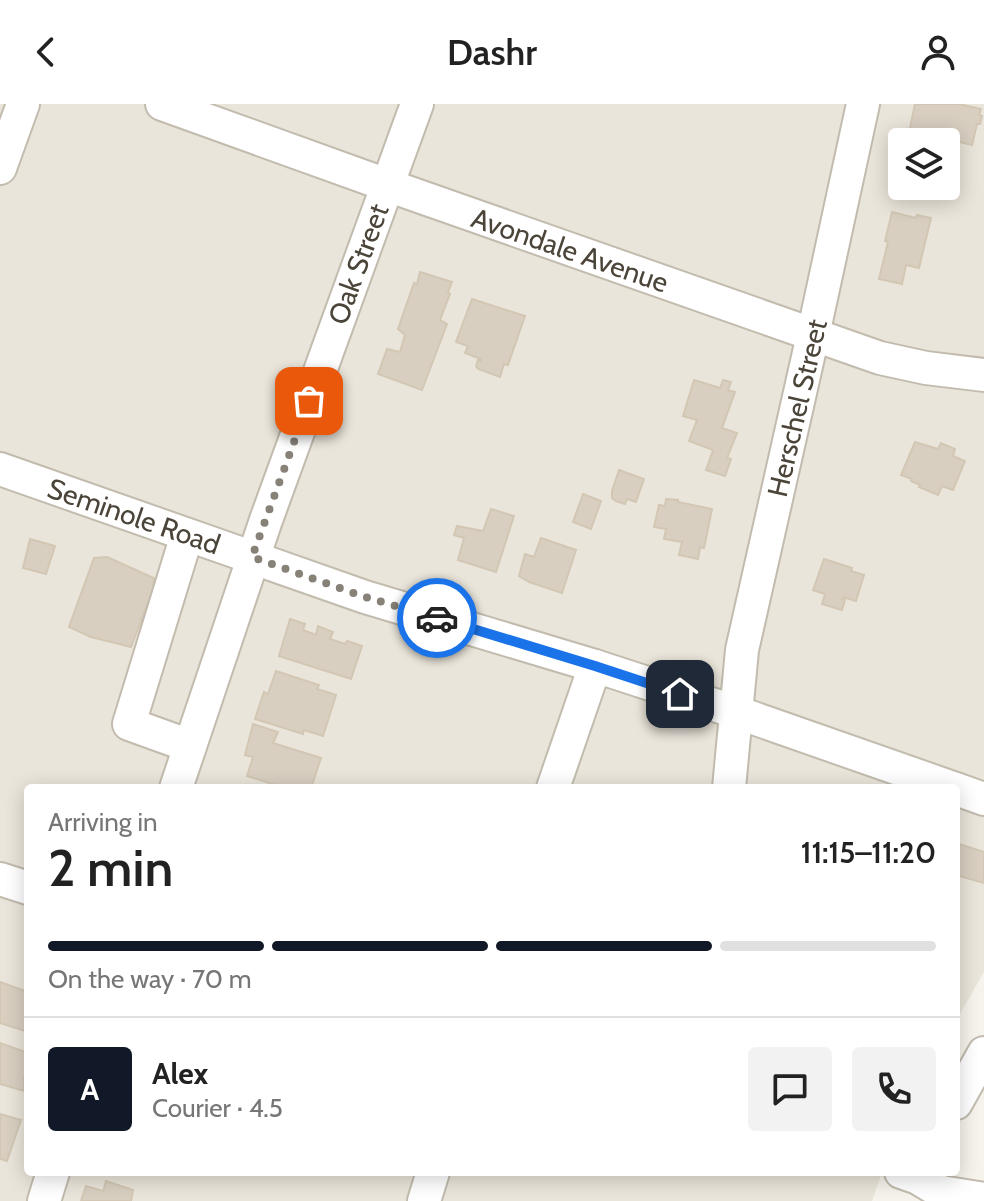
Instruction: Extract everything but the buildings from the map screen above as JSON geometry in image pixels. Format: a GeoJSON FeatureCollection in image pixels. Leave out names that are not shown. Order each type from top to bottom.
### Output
{"type":"FeatureCollection","features":[{"type":"Feature","properties":{"kind":"street"},"geometry":{"type":"LineString","coordinates":[[0,168],[23,104]]}},
{"type":"Feature","properties":{"kind":"street","name":"Avondale Avenue"},"geometry":{"type":"LineString","coordinates":[[162,104],[880,358],[926,368],[984,375]]}},
{"type":"Feature","properties":{"kind":"street","name":"Oak Street"},"geometry":{"type":"LineString","coordinates":[[177,784],[252,557],[417,104]]}},
{"type":"Feature","properties":{"kind":"street","name":"Herschel Street"},"geometry":{"type":"LineString","coordinates":[[729,784],[742,650],[863,104]]}},
{"type":"Feature","properties":{"kind":"street","name":"Seminole Road"},"geometry":{"type":"LineString","coordinates":[[0,469],[365,597],[595,666],[940,784]]}},
{"type":"Feature","properties":{"kind":"street"},"geometry":{"type":"LineString","coordinates":[[187,535],[129,724],[190,746]]}},
{"type":"Feature","properties":{"kind":"street"},"geometry":{"type":"LineString","coordinates":[[554,784],[595,666]]}},
{"type":"Feature","properties":{"kind":"street","name":"Seminole Road"},"geometry":{"type":"LineString","coordinates":[[960,791],[984,799]]}},
{"type":"Feature","properties":{"kind":"street"},"geometry":{"type":"LineString","coordinates":[[0,879],[24,887]]}},
{"type":"Feature","properties":{"kind":"street"},"geometry":{"type":"LineString","coordinates":[[960,1096],[984,1053]]}},
{"type":"Feature","properties":{"kind":"street"},"geometry":{"type":"LineString","coordinates":[[44,1201],[52,1176]]}},
{"type":"Feature","properties":{"kind":"street"},"geometry":{"type":"LineString","coordinates":[[424,1201],[432,1176]]}},
{"type":"Feature","properties":{"kind":"street"},"geometry":{"type":"LineString","coordinates":[[912,1181],[941,1192],[984,1199]]}},
{"type":"Feature","properties":{"kind":"shaded area"},"geometry":{"type":"Polygon","coordinates":[[[0,104],[984,104],[984,972],[960,1014],[960,784],[24,784],[24,1176],[881,1176],[872,1201],[0,1201],[0,104]]]}},
{"type":"Feature","properties":{"kind":"way so far"},"geometry":{"type":"LineString","coordinates":[[309,401],[252,557],[365,597],[437,618]]}},
{"type":"Feature","properties":{"kind":"route"},"geometry":{"type":"LineString","coordinates":[[437,618],[680,694]]}}]}
